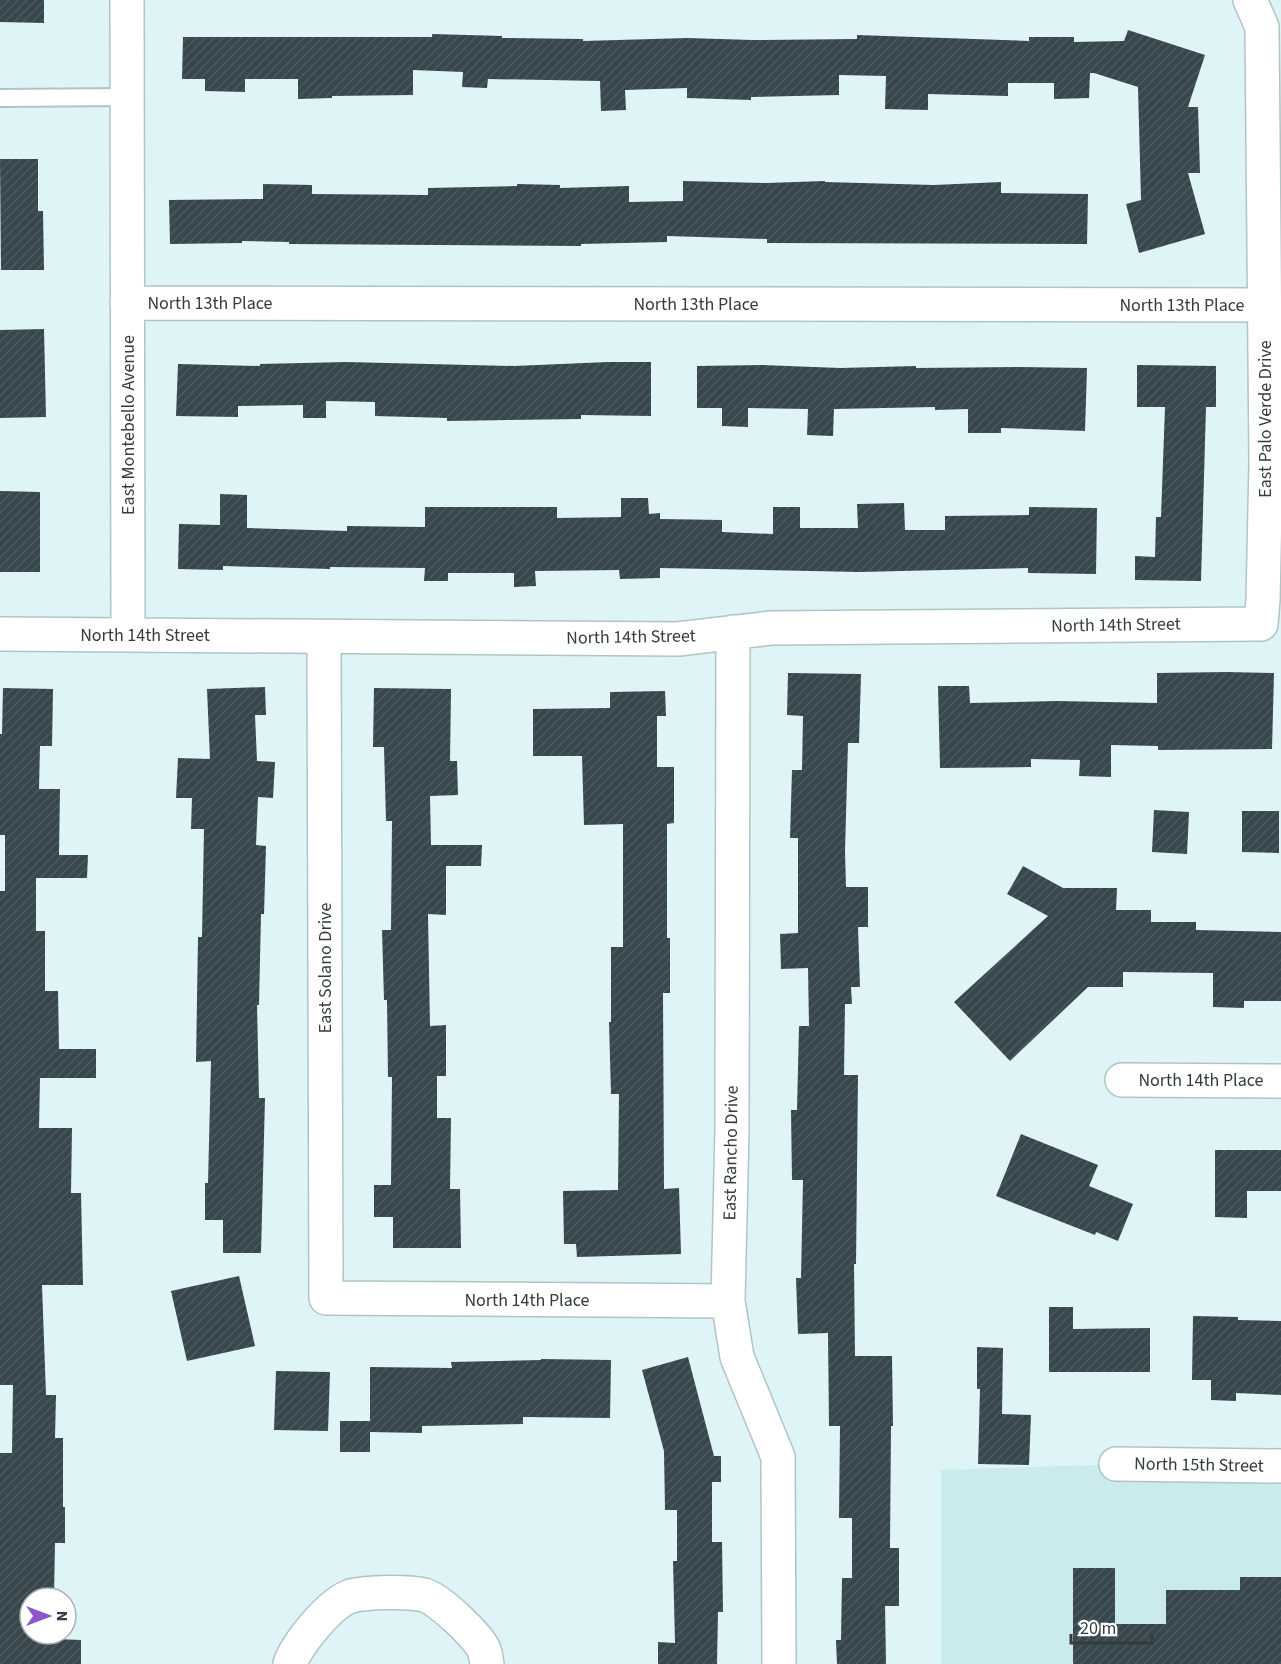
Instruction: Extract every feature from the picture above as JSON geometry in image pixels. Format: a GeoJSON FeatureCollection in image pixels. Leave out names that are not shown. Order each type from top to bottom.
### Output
{"type":"FeatureCollection","features":[{"type":"Feature","properties":{"kind":"street","name":"East Montebello Avenue"},"geometry":{"type":"LineString","coordinates":[[127,0],[128,635]]}},
{"type":"Feature","properties":{"kind":"street","name":"East Palo Verde Drive"},"geometry":{"type":"LineString","coordinates":[[1250,0],[1262,27],[1272,191],[1264,305],[1266,463],[1261,624]]}},
{"type":"Feature","properties":{"kind":"street","name":"North 13th Place"},"geometry":{"type":"LineString","coordinates":[[127,303],[1264,305]]}},
{"type":"Feature","properties":{"kind":"street","name":"North 14th Street"},"geometry":{"type":"LineString","coordinates":[[0,634],[678,639],[771,628],[1261,624]]}},
{"type":"Feature","properties":{"kind":"street","name":"East Rancho Drive"},"geometry":{"type":"LineString","coordinates":[[733,633],[732,1129],[728,1301],[737,1357],[778,1457],[779,1664]]}},
{"type":"Feature","properties":{"kind":"street","name":"East Solano Drive"},"geometry":{"type":"LineString","coordinates":[[324,637],[326,1298]]}},
{"type":"Feature","properties":{"kind":"street","name":"North 14th Place"},"geometry":{"type":"LineString","coordinates":[[1122,1080],[1281,1080]]}},
{"type":"Feature","properties":{"kind":"street","name":"North 14th Place"},"geometry":{"type":"LineString","coordinates":[[326,1298],[728,1301]]}},
{"type":"Feature","properties":{"kind":"street","name":"North 15th Street"},"geometry":{"type":"LineString","coordinates":[[1116,1464],[1281,1466]]}},
{"type":"Feature","properties":{"kind":"street"},"geometry":{"type":"LineString","coordinates":[[290,1664],[293,1655],[324,1615],[350,1597],[388,1592],[426,1595],[456,1616],[484,1648],[487,1664]]}},
{"type":"Feature","properties":{"kind":"lane"},"geometry":{"type":"LineString","coordinates":[[0,98],[128,97]]}},
{"type":"Feature","properties":{"kind":"shaded area"},"geometry":{"type":"Polygon","coordinates":[[[1281,1459],[1281,1664],[941,1664],[941,1470],[1281,1459]]]}},
{"type":"Feature","properties":{"kind":"building"},"geometry":{"type":"Polygon","coordinates":[[[0,0],[44,0],[44,23],[0,22],[0,0]]]}},
{"type":"Feature","properties":{"kind":"building"},"geometry":{"type":"Polygon","coordinates":[[[1128,30],[1205,55],[1188,107],[1198,107],[1200,173],[1188,173],[1205,234],[1139,253],[1126,204],[1141,200],[1138,87],[1094,73],[1090,73],[1089,98],[1054,99],[1054,83],[1008,83],[1008,96],[928,94],[928,110],[885,109],[886,76],[839,75],[839,95],[751,97],[751,100],[687,98],[687,88],[625,90],[626,110],[601,111],[600,81],[488,79],[487,88],[462,87],[463,72],[413,70],[413,95],[332,96],[332,98],[298,99],[298,79],[245,79],[245,92],[205,91],[205,79],[182,79],[183,37],[432,37],[432,34],[583,39],[583,41],[688,38],[857,39],[857,35],[1029,41],[1029,37],[1074,37],[1074,42],[1124,41],[1128,30]]]}},
{"type":"Feature","properties":{"kind":"building"},"geometry":{"type":"Polygon","coordinates":[[[0,159],[38,159],[38,211],[43,211],[44,270],[1,270],[0,159]]]}},
{"type":"Feature","properties":{"kind":"building"},"geometry":{"type":"Polygon","coordinates":[[[683,181],[767,183],[825,181],[934,185],[1001,182],[1001,193],[1088,194],[1087,244],[767,243],[767,239],[667,236],[667,242],[581,244],[581,246],[289,244],[289,242],[242,241],[242,243],[170,244],[169,200],[263,199],[263,184],[312,185],[312,194],[428,195],[428,188],[517,186],[517,184],[560,185],[560,188],[629,186],[629,202],[683,201],[683,181]]]}},
{"type":"Feature","properties":{"kind":"building"},"geometry":{"type":"Polygon","coordinates":[[[44,329],[46,417],[0,418],[0,330],[44,329]]]}},
{"type":"Feature","properties":{"kind":"building"},"geometry":{"type":"Polygon","coordinates":[[[346,362],[514,366],[651,362],[651,416],[581,415],[581,419],[447,421],[447,418],[375,416],[375,402],[326,401],[326,418],[303,418],[303,405],[238,406],[238,417],[176,416],[178,364],[260,366],[260,364],[346,362]]]}},
{"type":"Feature","properties":{"kind":"building"},"geometry":{"type":"Polygon","coordinates":[[[762,365],[840,368],[916,366],[916,368],[1087,368],[1085,431],[1001,428],[1001,433],[968,433],[968,409],[935,410],[935,407],[834,409],[833,436],[807,435],[808,409],[748,408],[748,427],[722,426],[722,408],[697,408],[697,366],[762,365]]]}},
{"type":"Feature","properties":{"kind":"building"},"geometry":{"type":"Polygon","coordinates":[[[1137,365],[1216,366],[1216,407],[1206,407],[1201,581],[1135,580],[1135,556],[1155,557],[1156,517],[1161,517],[1165,407],[1137,407],[1137,365]]]}},
{"type":"Feature","properties":{"kind":"building"},"geometry":{"type":"Polygon","coordinates":[[[0,491],[40,492],[40,572],[0,572],[0,491]]]}},
{"type":"Feature","properties":{"kind":"building"},"geometry":{"type":"Polygon","coordinates":[[[220,494],[247,495],[247,528],[347,531],[347,526],[425,527],[425,507],[557,507],[557,518],[621,517],[621,498],[648,498],[649,514],[660,513],[660,519],[722,520],[722,532],[773,534],[773,507],[800,507],[800,528],[858,528],[857,504],[904,503],[905,530],[945,530],[945,516],[1029,515],[1029,507],[1097,508],[1096,574],[1028,573],[1028,568],[859,572],[660,568],[660,578],[620,579],[619,570],[535,571],[536,586],[514,587],[514,573],[448,573],[448,581],[424,581],[425,568],[330,567],[330,569],[223,566],[223,570],[178,569],[179,524],[220,525],[220,494]]]}},
{"type":"Feature","properties":{"kind":"building"},"geometry":{"type":"Polygon","coordinates":[[[788,673],[861,674],[859,743],[848,743],[845,851],[846,887],[868,887],[868,927],[858,927],[860,987],[851,987],[852,1004],[845,1004],[844,1075],[858,1075],[856,1264],[854,1264],[855,1356],[892,1356],[890,1548],[899,1548],[899,1606],[885,1606],[886,1664],[837,1664],[836,1640],[841,1640],[842,1578],[852,1578],[852,1518],[839,1518],[840,1426],[829,1426],[828,1333],[798,1334],[796,1278],[801,1278],[803,1180],[792,1180],[791,1110],[797,1110],[799,1026],[809,1026],[808,968],[781,969],[780,934],[798,933],[798,838],[790,838],[792,770],[802,770],[803,716],[787,715],[788,673]]]}},
{"type":"Feature","properties":{"kind":"building"},"geometry":{"type":"Polygon","coordinates":[[[1157,673],[1274,673],[1272,749],[1158,750],[1158,746],[1111,745],[1111,777],[1079,776],[1080,760],[1031,759],[1031,767],[940,768],[938,686],[969,686],[970,703],[1056,701],[1157,703],[1157,673]]]}},
{"type":"Feature","properties":{"kind":"building"},"geometry":{"type":"Polygon","coordinates":[[[265,687],[266,715],[255,715],[257,761],[275,762],[273,798],[258,797],[256,845],[266,846],[264,914],[261,914],[259,1005],[257,1005],[259,1098],[265,1098],[261,1253],[223,1253],[223,1220],[205,1220],[211,1061],[196,1062],[198,937],[202,937],[204,829],[191,829],[192,798],[176,798],[178,758],[210,759],[207,689],[265,687]]]}},
{"type":"Feature","properties":{"kind":"building"},"geometry":{"type":"Polygon","coordinates":[[[3,688],[53,689],[52,746],[40,746],[39,789],[60,789],[59,855],[88,855],[87,878],[36,878],[36,931],[45,931],[45,991],[58,991],[59,1049],[96,1049],[96,1078],[40,1078],[39,1128],[72,1128],[71,1193],[81,1193],[83,1285],[42,1285],[46,1395],[56,1395],[55,1438],[63,1438],[65,1543],[55,1543],[54,1586],[18,1586],[18,1646],[78,1646],[78,1640],[81,1640],[81,1664],[0,1664],[0,1453],[12,1453],[13,1385],[0,1385],[0,891],[5,891],[5,835],[0,835],[0,734],[2,734],[3,688]]]}},
{"type":"Feature","properties":{"kind":"building"},"geometry":{"type":"Polygon","coordinates":[[[374,688],[451,689],[450,761],[457,761],[458,795],[430,796],[431,845],[482,845],[481,866],[446,866],[446,915],[428,914],[430,1026],[446,1025],[446,1076],[437,1076],[437,1118],[451,1118],[450,1189],[460,1189],[461,1248],[393,1248],[393,1217],[374,1217],[374,1185],[391,1185],[392,1077],[388,1077],[387,1000],[384,1000],[382,930],[391,930],[392,821],[386,821],[384,747],[373,747],[374,688]]]}},
{"type":"Feature","properties":{"kind":"building"},"geometry":{"type":"Polygon","coordinates":[[[665,691],[666,716],[657,716],[657,767],[674,767],[674,823],[667,824],[667,938],[670,938],[670,993],[663,993],[664,1189],[679,1188],[681,1254],[577,1257],[576,1244],[564,1244],[563,1191],[618,1190],[619,1094],[611,1094],[609,1022],[611,1022],[611,947],[623,947],[623,824],[584,825],[582,756],[533,756],[533,709],[610,708],[610,692],[665,691]]]}},
{"type":"Feature","properties":{"kind":"building"},"geometry":{"type":"Polygon","coordinates":[[[1154,810],[1189,812],[1187,854],[1152,852],[1154,810]]]}},
{"type":"Feature","properties":{"kind":"building"},"geometry":{"type":"Polygon","coordinates":[[[1242,811],[1279,811],[1279,853],[1242,852],[1242,811]]]}},
{"type":"Feature","properties":{"kind":"building"},"geometry":{"type":"Polygon","coordinates":[[[1023,866],[1063,888],[1117,888],[1116,910],[1151,910],[1151,922],[1196,922],[1196,930],[1281,932],[1281,1001],[1244,1001],[1244,1008],[1213,1007],[1213,973],[1123,972],[1123,987],[1088,987],[1010,1061],[954,1002],[1048,916],[1007,894],[1023,866]]]}},
{"type":"Feature","properties":{"kind":"building"},"geometry":{"type":"Polygon","coordinates":[[[1021,1134],[1098,1165],[1089,1186],[1133,1204],[1118,1241],[1096,1232],[1095,1235],[996,1196],[1021,1134]]]}},
{"type":"Feature","properties":{"kind":"building"},"geometry":{"type":"Polygon","coordinates":[[[1215,1150],[1281,1150],[1281,1191],[1247,1191],[1247,1218],[1215,1217],[1215,1150]]]}},
{"type":"Feature","properties":{"kind":"building"},"geometry":{"type":"Polygon","coordinates":[[[239,1276],[255,1346],[187,1361],[171,1291],[239,1276]]]}},
{"type":"Feature","properties":{"kind":"building"},"geometry":{"type":"Polygon","coordinates":[[[1049,1307],[1073,1307],[1073,1329],[1150,1328],[1150,1372],[1049,1372],[1049,1307]]]}},
{"type":"Feature","properties":{"kind":"building"},"geometry":{"type":"Polygon","coordinates":[[[1193,1316],[1281,1321],[1281,1395],[1236,1393],[1236,1401],[1211,1400],[1211,1380],[1192,1380],[1193,1316]]]}},
{"type":"Feature","properties":{"kind":"building"},"geometry":{"type":"Polygon","coordinates":[[[977,1347],[1003,1348],[1002,1414],[1031,1415],[1029,1465],[978,1464],[980,1389],[977,1389],[977,1347]]]}},
{"type":"Feature","properties":{"kind":"building"},"geometry":{"type":"Polygon","coordinates":[[[688,1357],[714,1456],[721,1456],[721,1482],[712,1482],[712,1542],[722,1542],[723,1612],[718,1612],[717,1664],[658,1664],[658,1642],[675,1643],[673,1561],[677,1561],[677,1510],[665,1510],[664,1451],[642,1370],[688,1357]]]}},
{"type":"Feature","properties":{"kind":"building"},"geometry":{"type":"Polygon","coordinates":[[[541,1359],[611,1360],[610,1418],[523,1417],[523,1424],[422,1426],[422,1433],[370,1432],[370,1452],[340,1452],[340,1421],[370,1421],[370,1367],[452,1368],[451,1362],[541,1359]]]}},
{"type":"Feature","properties":{"kind":"building"},"geometry":{"type":"Polygon","coordinates":[[[276,1371],[330,1372],[328,1431],[274,1430],[276,1371]]]}},
{"type":"Feature","properties":{"kind":"building"},"geometry":{"type":"Polygon","coordinates":[[[1073,1568],[1115,1568],[1115,1624],[1166,1624],[1166,1590],[1240,1590],[1240,1577],[1281,1577],[1281,1664],[1073,1664],[1073,1568]]]}}]}
